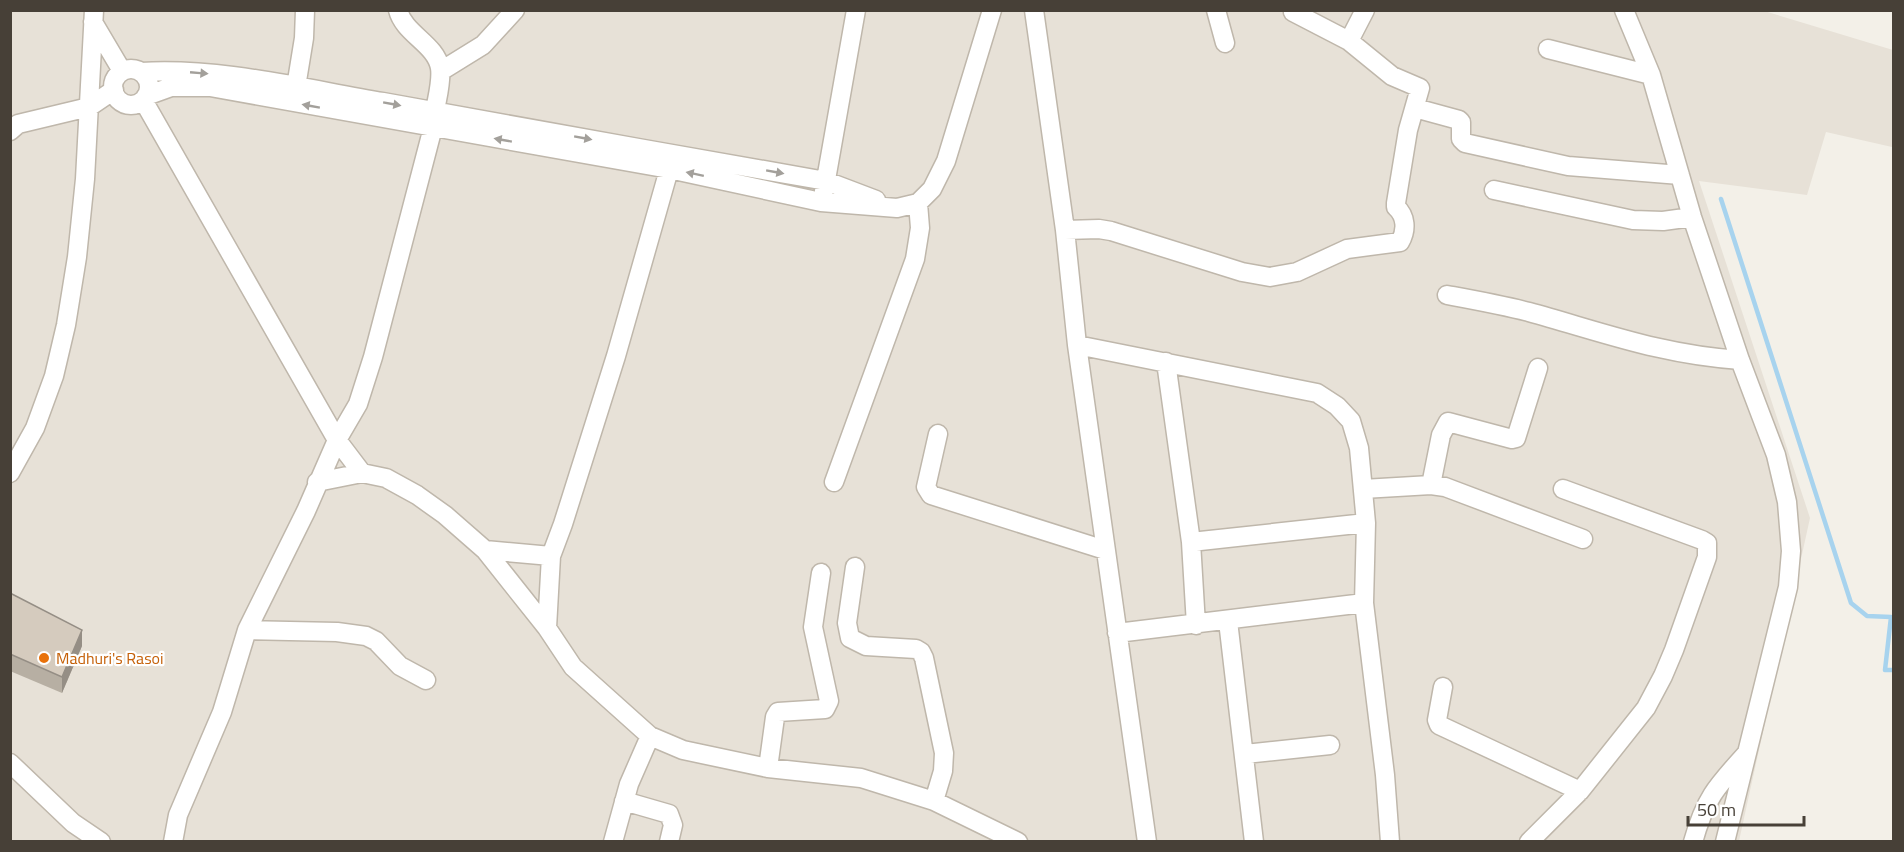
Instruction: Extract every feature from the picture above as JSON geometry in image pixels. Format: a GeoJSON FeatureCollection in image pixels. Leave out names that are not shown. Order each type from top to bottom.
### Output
{"type":"FeatureCollection","features":[{"type":"Feature","properties":{"kind":"street"},"geometry":{"type":"LineString","coordinates":[[296,87],[304,38],[305,10]]}},
{"type":"Feature","properties":{"kind":"street"},"geometry":{"type":"LineString","coordinates":[[172,842],[178,816],[222,712],[247,630],[306,511],[317,482],[358,404],[373,357],[435,117],[441,71],[436,58],[403,22],[398,10]]}},
{"type":"Feature","properties":{"kind":"street"},"geometry":{"type":"LineString","coordinates":[[441,71],[483,45],[515,10]]}},
{"type":"Feature","properties":{"kind":"street"},"geometry":{"type":"LineString","coordinates":[[821,202],[856,10]]}},
{"type":"Feature","properties":{"kind":"street"},"geometry":{"type":"LineString","coordinates":[[671,162],[821,202],[897,208],[918,203],[932,189],[946,161],[992,10]]}},
{"type":"Feature","properties":{"kind":"street"},"geometry":{"type":"LineString","coordinates":[[1034,10],[1065,230],[1077,345],[1147,842]]}},
{"type":"Feature","properties":{"kind":"street"},"geometry":{"type":"LineString","coordinates":[[1216,10],[1225,43]]}},
{"type":"Feature","properties":{"kind":"street"},"geometry":{"type":"LineString","coordinates":[[1349,41],[1365,10]]}},
{"type":"Feature","properties":{"kind":"street"},"geometry":{"type":"LineString","coordinates":[[1624,10],[1651,75],[1692,217],[1740,360],[1776,455],[1787,502],[1791,551],[1788,587],[1725,842]]}},
{"type":"Feature","properties":{"kind":"street"},"geometry":{"type":"LineString","coordinates":[[1065,230],[1111,231],[1242,273],[1270,277],[1297,272],[1347,249],[1396,244],[1403,239],[1404,216],[1395,203],[1408,130],[1421,92],[1418,85],[1392,76],[1349,41],[1293,12]]}},
{"type":"Feature","properties":{"kind":"street"},"geometry":{"type":"LineString","coordinates":[[94,16],[122,71]]}},
{"type":"Feature","properties":{"kind":"street"},"geometry":{"type":"LineString","coordinates":[[10,473],[35,428],[54,376],[66,325],[77,257],[94,16]]}},
{"type":"Feature","properties":{"kind":"street"},"geometry":{"type":"LineString","coordinates":[[1548,49],[1651,75]]}},
{"type":"Feature","properties":{"kind":"street"},"geometry":{"type":"LineString","coordinates":[[435,117],[210,87],[171,87],[130,104],[123,103],[114,90],[116,77],[122,71],[133,69],[141,72],[169,70],[217,74],[296,87],[435,117],[671,162],[826,181],[897,208]]}},
{"type":"Feature","properties":{"kind":"street"},"geometry":{"type":"LineString","coordinates":[[141,72],[147,79],[149,87],[144,98]]}},
{"type":"Feature","properties":{"kind":"street"},"geometry":{"type":"LineString","coordinates":[[10,131],[18,124],[89,107],[114,90]]}},
{"type":"Feature","properties":{"kind":"street"},"geometry":{"type":"LineString","coordinates":[[144,98],[338,440],[362,472]]}},
{"type":"Feature","properties":{"kind":"street"},"geometry":{"type":"LineString","coordinates":[[1414,108],[1459,120],[1461,139],[1465,143],[1568,166],[1680,175]]}},
{"type":"Feature","properties":{"kind":"street"},"geometry":{"type":"LineString","coordinates":[[547,628],[551,556],[616,356],[671,162]]}},
{"type":"Feature","properties":{"kind":"street"},"geometry":{"type":"LineString","coordinates":[[1494,190],[1633,220],[1692,217]]}},
{"type":"Feature","properties":{"kind":"street"},"geometry":{"type":"LineString","coordinates":[[834,482],[915,259],[920,228],[918,203]]}},
{"type":"Feature","properties":{"kind":"street"},"geometry":{"type":"LineString","coordinates":[[1447,295],[1517,309],[1653,348],[1692,356],[1740,360]]}},
{"type":"Feature","properties":{"kind":"street"},"geometry":{"type":"LineString","coordinates":[[1077,345],[1317,393],[1336,406],[1351,421],[1359,448],[1364,489],[1366,523],[1364,603],[1385,775],[1390,842]]}},
{"type":"Feature","properties":{"kind":"street"},"geometry":{"type":"LineString","coordinates":[[1166,363],[1191,542],[1197,625]]}},
{"type":"Feature","properties":{"kind":"street"},"geometry":{"type":"LineString","coordinates":[[1431,485],[1441,435],[1448,422],[1512,439],[1516,438],[1538,368]]}},
{"type":"Feature","properties":{"kind":"street"},"geometry":{"type":"LineString","coordinates":[[939,434],[926,487],[931,495],[1105,550]]}},
{"type":"Feature","properties":{"kind":"street"},"geometry":{"type":"LineString","coordinates":[[317,482],[362,472],[386,478],[417,495],[445,515],[485,550],[547,628],[573,667],[650,736],[683,750],[768,768],[861,778],[934,801],[1018,842]]}},
{"type":"Feature","properties":{"kind":"street"},"geometry":{"type":"LineString","coordinates":[[1364,489],[1431,485],[1444,487],[1583,539]]}},
{"type":"Feature","properties":{"kind":"street"},"geometry":{"type":"LineString","coordinates":[[1529,842],[1580,790],[1646,708],[1674,650],[1708,549],[1707,543],[1702,540],[1563,489]]}},
{"type":"Feature","properties":{"kind":"street"},"geometry":{"type":"LineString","coordinates":[[1191,542],[1366,523]]}},
{"type":"Feature","properties":{"kind":"street"},"geometry":{"type":"LineString","coordinates":[[485,550],[551,556]]}},
{"type":"Feature","properties":{"kind":"street"},"geometry":{"type":"LineString","coordinates":[[855,567],[847,623],[850,638],[866,646],[916,649],[924,658],[944,753],[943,771],[934,801]]}},
{"type":"Feature","properties":{"kind":"street"},"geometry":{"type":"LineString","coordinates":[[768,768],[778,712],[825,709],[828,705],[813,627],[821,573]]}},
{"type":"Feature","properties":{"kind":"street"},"geometry":{"type":"LineString","coordinates":[[1117,633],[1364,603]]}},
{"type":"Feature","properties":{"kind":"street"},"geometry":{"type":"LineString","coordinates":[[1228,621],[1254,842]]}},
{"type":"Feature","properties":{"kind":"street"},"geometry":{"type":"LineString","coordinates":[[247,630],[337,632],[366,636],[376,641],[400,666],[426,680]]}},
{"type":"Feature","properties":{"kind":"street"},"geometry":{"type":"LineString","coordinates":[[1443,687],[1437,720],[1439,725],[1580,790]]}},
{"type":"Feature","properties":{"kind":"street"},"geometry":{"type":"LineString","coordinates":[[613,842],[634,771],[650,736]]}},
{"type":"Feature","properties":{"kind":"street"},"geometry":{"type":"LineString","coordinates":[[1245,754],[1330,745]]}},
{"type":"Feature","properties":{"kind":"street"},"geometry":{"type":"LineString","coordinates":[[1693,842],[1708,799],[1746,754]]}},
{"type":"Feature","properties":{"kind":"street"},"geometry":{"type":"LineString","coordinates":[[10,763],[73,823],[101,842]]}},
{"type":"Feature","properties":{"kind":"street"},"geometry":{"type":"LineString","coordinates":[[624,801],[669,814],[673,825],[669,842]]}},
{"type":"Feature","properties":{"kind":"shaded area"},"geometry":{"type":"Polygon","coordinates":[[[1761,10],[1893,50],[1894,143],[1892,147],[1826,132],[1807,195],[1699,181],[1810,518],[1739,841],[11,841],[10,11],[1761,10]]]}},
{"type":"Feature","properties":{"kind":"building","name":"Madhuri's Rasoi"},"geometry":{"type":"Polygon","coordinates":[[[10,593],[82,630],[62,677],[10,654],[10,593]]]}},
{"type":"Feature","properties":{"kind":"waterway"},"geometry":{"type":"LineString","coordinates":[[1721,199],[1851,603],[1867,616],[1891,617],[1885,670],[1894,670]]}},
{"type":"Feature","properties":{"kind":"place","name":"Madhuri's Rasoi"},"geometry":{"type":"Point","coordinates":[44,658]}}]}
